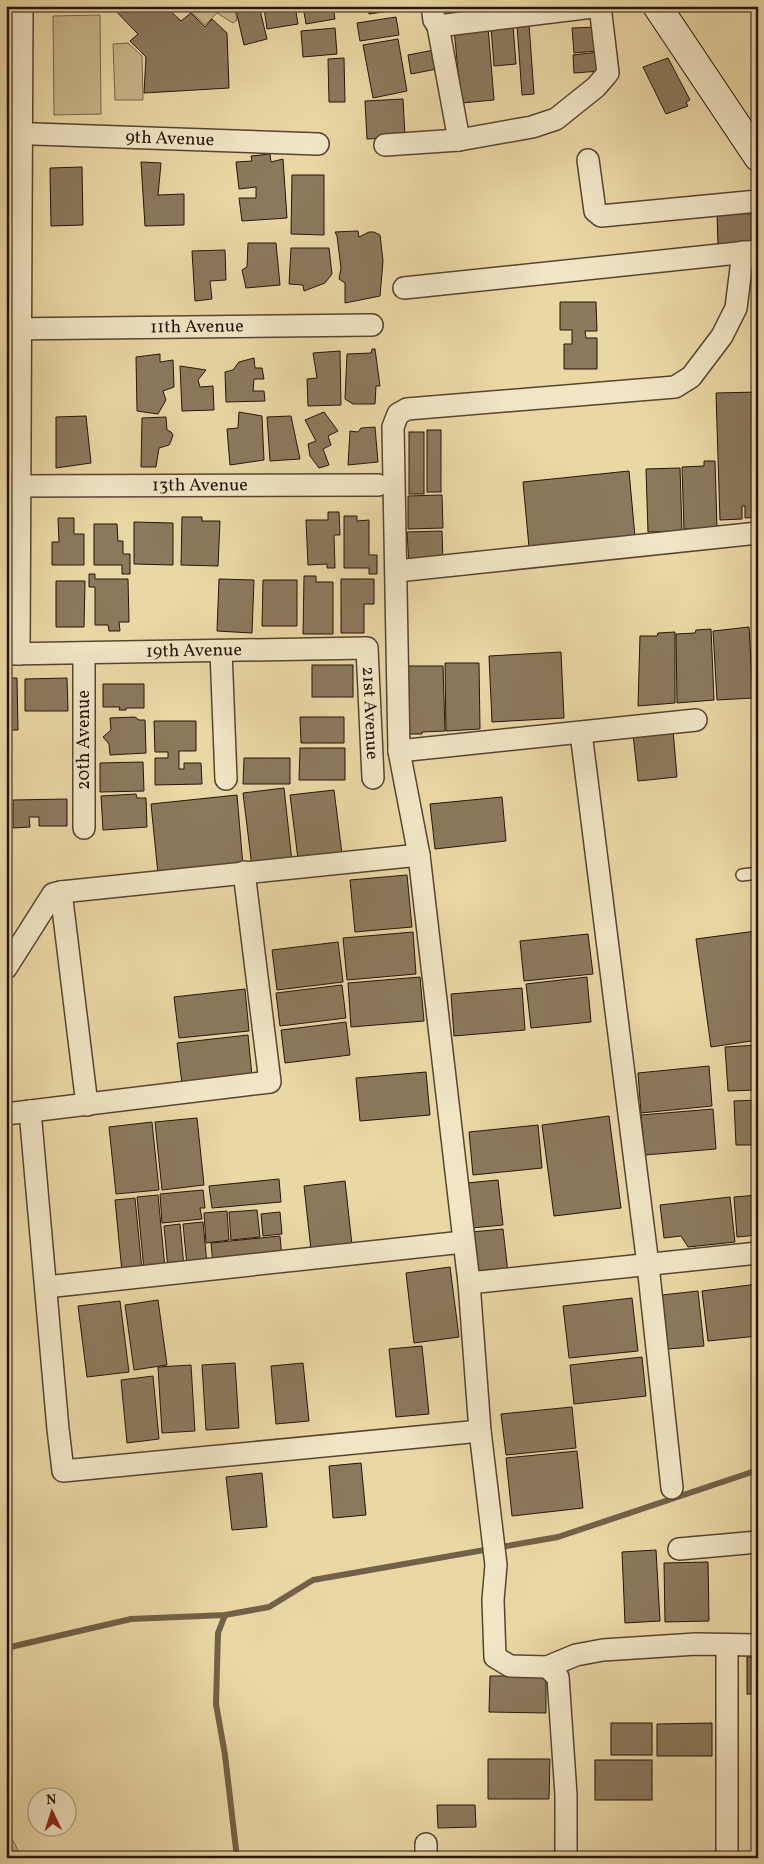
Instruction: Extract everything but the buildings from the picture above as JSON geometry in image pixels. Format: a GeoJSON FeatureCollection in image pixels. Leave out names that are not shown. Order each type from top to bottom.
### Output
{"type":"FeatureCollection","features":[{"type":"Feature","properties":{"kind":"street"},"geometry":{"type":"LineString","coordinates":[[13,654],[14,132],[22,6]]}},
{"type":"Feature","properties":{"kind":"street"},"geometry":{"type":"LineString","coordinates":[[384,145],[459,140],[532,126],[556,119],[596,87],[608,73],[601,6],[435,16],[459,140]]}},
{"type":"Feature","properties":{"kind":"street"},"geometry":{"type":"LineString","coordinates":[[661,7],[754,143]]}},
{"type":"Feature","properties":{"kind":"street","name":"9th Avenue"},"geometry":{"type":"LineString","coordinates":[[14,132],[318,144]]}},
{"type":"Feature","properties":{"kind":"street"},"geometry":{"type":"LineString","coordinates":[[588,160],[595,211],[601,216],[758,201]]}},
{"type":"Feature","properties":{"kind":"street"},"geometry":{"type":"LineString","coordinates":[[404,288],[750,251],[736,308],[722,336],[691,377],[675,388],[407,408],[398,414],[393,427],[400,751],[419,855],[469,1283],[480,1431],[496,1565],[493,1600],[495,1658],[510,1666],[546,1667],[576,1655],[603,1650],[696,1644],[758,1645]]}},
{"type":"Feature","properties":{"kind":"street","name":"11th Avenue"},"geometry":{"type":"LineString","coordinates":[[14,329],[372,325]]}},
{"type":"Feature","properties":{"kind":"street","name":"13th Avenue"},"geometry":{"type":"LineString","coordinates":[[14,486],[378,485]]}},
{"type":"Feature","properties":{"kind":"street"},"geometry":{"type":"LineString","coordinates":[[397,571],[758,533]]}},
{"type":"Feature","properties":{"kind":"street","name":"19th Avenue"},"geometry":{"type":"LineString","coordinates":[[13,654],[367,648]]}},
{"type":"Feature","properties":{"kind":"street","name":"21st Avenue"},"geometry":{"type":"LineString","coordinates":[[367,648],[373,778]]}},
{"type":"Feature","properties":{"kind":"street"},"geometry":{"type":"LineString","coordinates":[[221,651],[226,778]]}},
{"type":"Feature","properties":{"kind":"street","name":"20th Avenue"},"geometry":{"type":"LineString","coordinates":[[84,653],[84,828]]}},
{"type":"Feature","properties":{"kind":"street"},"geometry":{"type":"LineString","coordinates":[[400,751],[696,720]]}},
{"type":"Feature","properties":{"kind":"street"},"geometry":{"type":"LineString","coordinates":[[581,733],[648,1265],[672,1488]]}},
{"type":"Feature","properties":{"kind":"street"},"geometry":{"type":"LineString","coordinates":[[6,968],[16,938],[53,894],[244,872],[419,855]]}},
{"type":"Feature","properties":{"kind":"street"},"geometry":{"type":"LineString","coordinates":[[6,1114],[270,1082],[244,872]]}},
{"type":"Feature","properties":{"kind":"street"},"geometry":{"type":"LineString","coordinates":[[61,892],[87,1104]]}},
{"type":"Feature","properties":{"kind":"street"},"geometry":{"type":"LineString","coordinates":[[30,1111],[58,1429],[64,1471],[480,1431]]}},
{"type":"Feature","properties":{"kind":"street"},"geometry":{"type":"LineString","coordinates":[[46,1287],[463,1242]]}},
{"type":"Feature","properties":{"kind":"street"},"geometry":{"type":"LineString","coordinates":[[469,1283],[758,1253]]}},
{"type":"Feature","properties":{"kind":"street"},"geometry":{"type":"LineString","coordinates":[[678,1549],[758,1542]]}},
{"type":"Feature","properties":{"kind":"street"},"geometry":{"type":"LineString","coordinates":[[727,1645],[727,1858]]}},
{"type":"Feature","properties":{"kind":"street"},"geometry":{"type":"LineString","coordinates":[[546,1667],[558,1677],[566,1795],[566,1858]]}},
{"type":"Feature","properties":{"kind":"lane"},"geometry":{"type":"LineString","coordinates":[[742,875],[758,873]]}},
{"type":"Feature","properties":{"kind":"shaded area"},"geometry":{"type":"Polygon","coordinates":[[[185,6],[234,6],[237,20],[233,23],[217,13],[205,25],[185,6]]]}},
{"type":"Feature","properties":{"kind":"shaded area"},"geometry":{"type":"Polygon","coordinates":[[[100,15],[101,114],[54,115],[53,16],[100,15]]]}},
{"type":"Feature","properties":{"kind":"shaded area"},"geometry":{"type":"Polygon","coordinates":[[[128,43],[142,56],[143,100],[115,100],[113,44],[128,43]]]}},
{"type":"Feature","properties":{"kind":"shaded area"},"geometry":{"type":"Polygon","coordinates":[[[6,1827],[22,1858],[6,1858],[6,1827]]]}},
{"type":"Feature","properties":{"kind":"waterway"},"geometry":{"type":"LineString","coordinates":[[6,1648],[131,1619],[225,1615],[269,1607],[313,1580],[558,1537],[758,1470]]}},
{"type":"Feature","properties":{"kind":"waterway"},"geometry":{"type":"LineString","coordinates":[[225,1615],[218,1633],[216,1704],[225,1755],[237,1858]]}}]}
